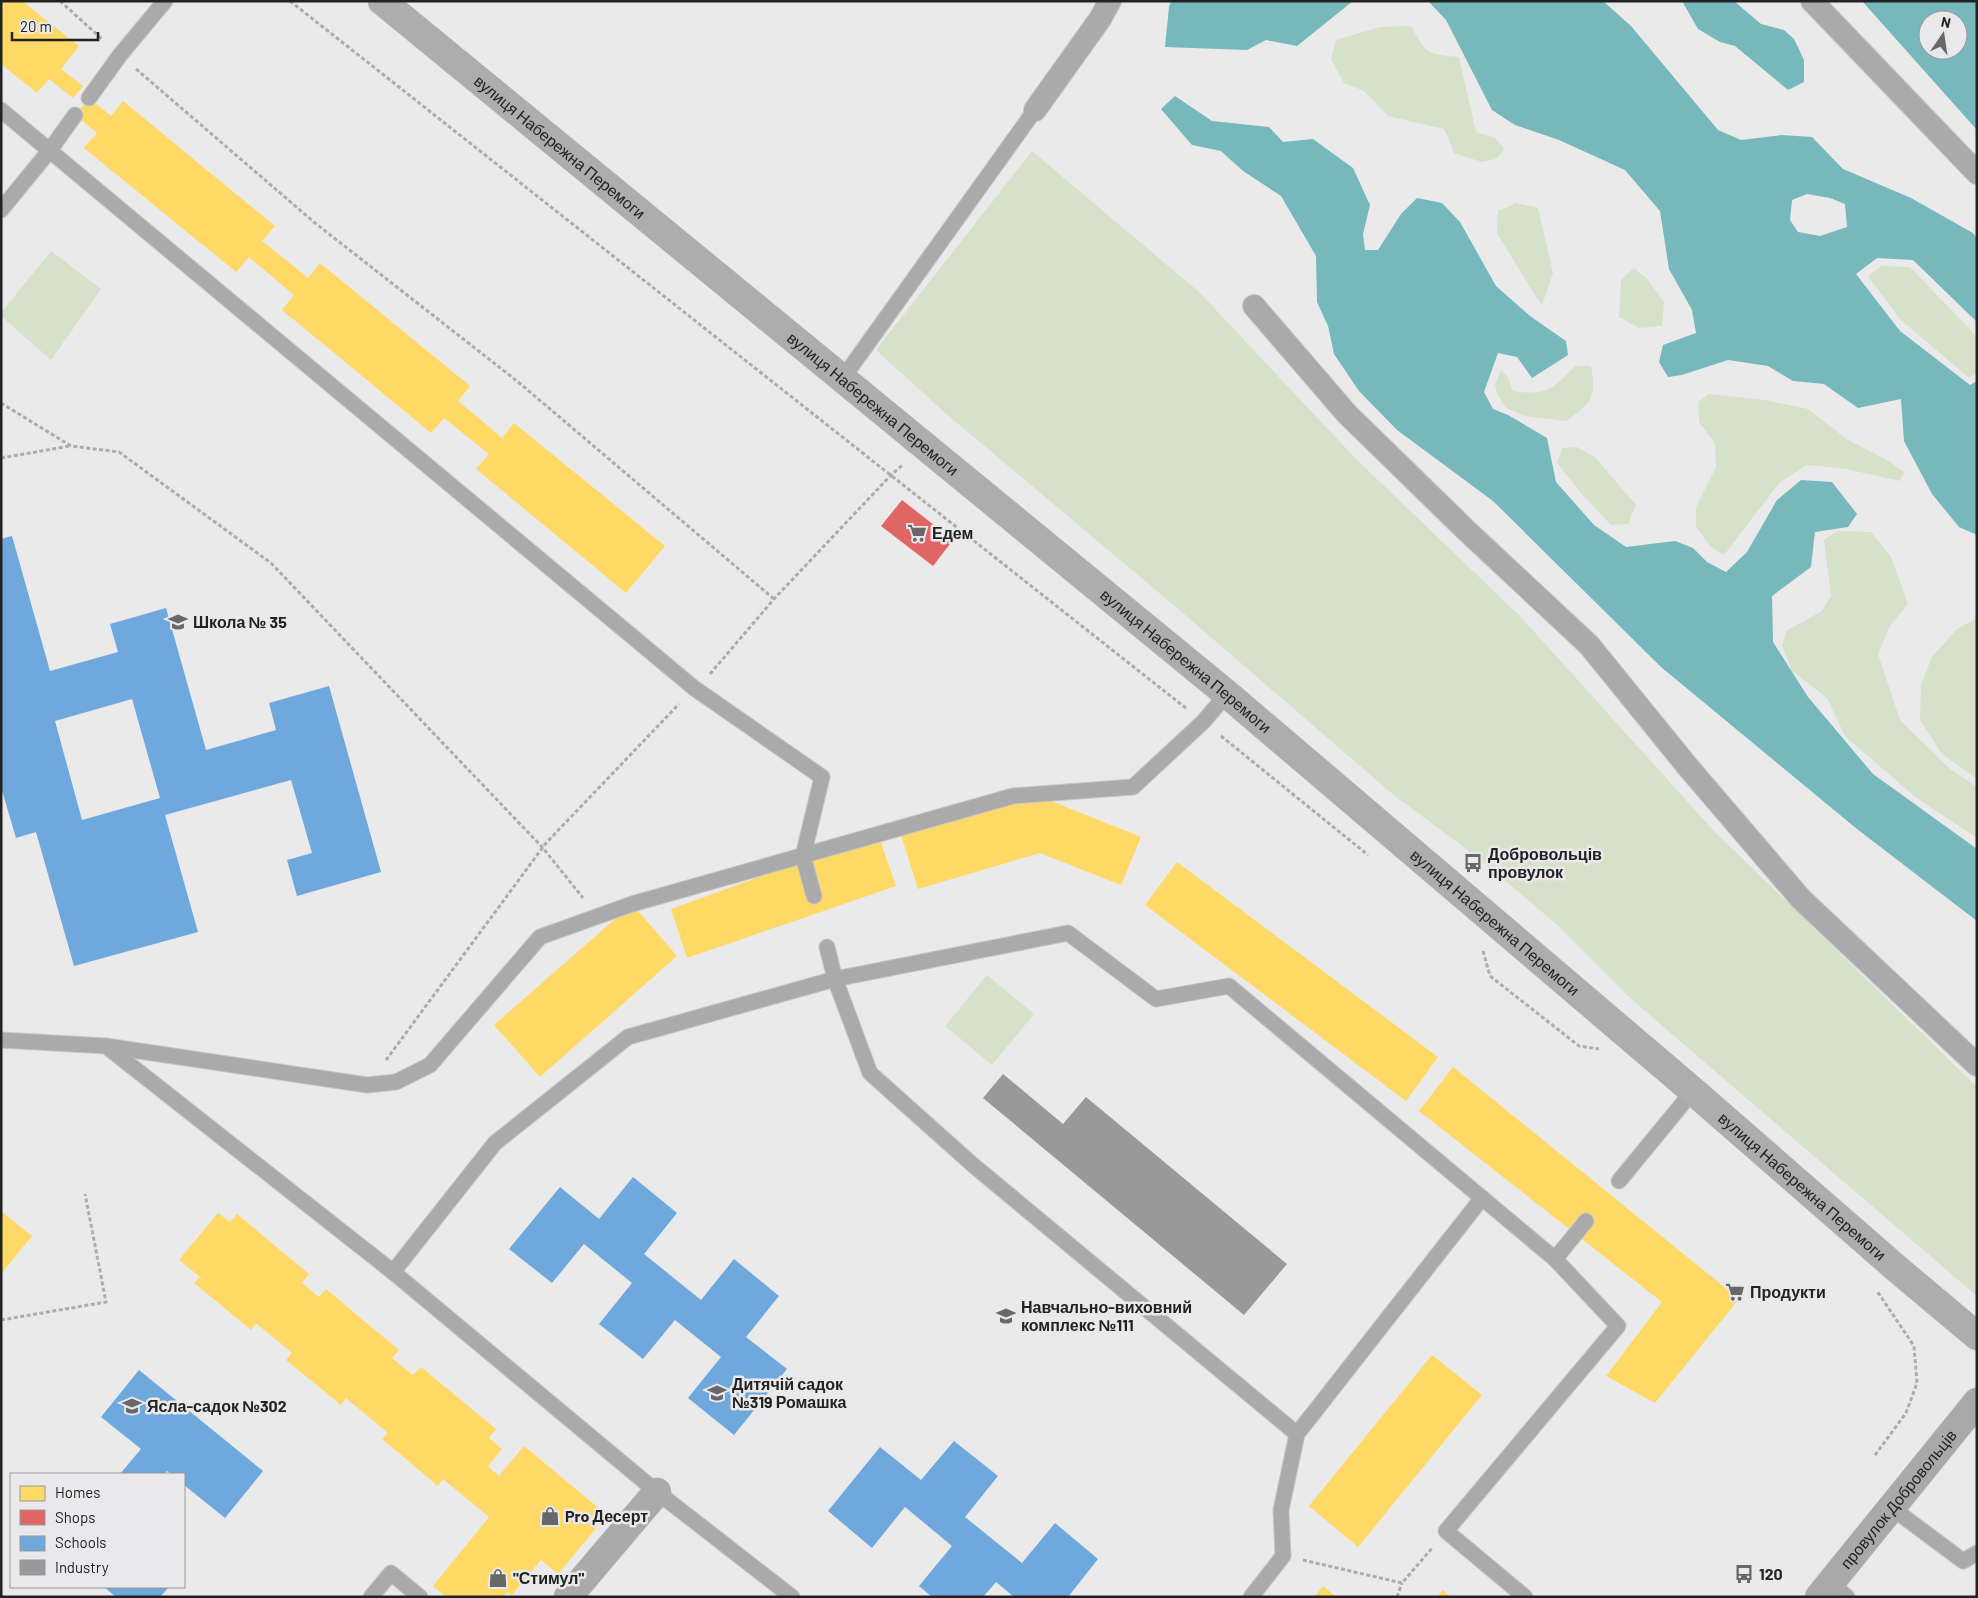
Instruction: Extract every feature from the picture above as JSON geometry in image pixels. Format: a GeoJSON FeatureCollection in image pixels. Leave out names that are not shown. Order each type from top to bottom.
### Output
{"type":"FeatureCollection","features":[{"type":"Feature","properties":{"kind":"main road","name":"вулиця Набережна Перемоги"},"geometry":{"type":"LineString","coordinates":[[382,1],[1227,694],[1977,1336]]}},
{"type":"Feature","properties":{"kind":"main road","name":"провулок Добровольців"},"geometry":{"type":"LineString","coordinates":[[1832,1592],[1892,1508],[1977,1402]]}},
{"type":"Feature","properties":{"kind":"street"},"geometry":{"type":"LineString","coordinates":[[1035,110],[1100,19],[1110,1]]}},
{"type":"Feature","properties":{"kind":"street"},"geometry":{"type":"LineString","coordinates":[[1812,1],[1977,174]]}},
{"type":"Feature","properties":{"kind":"street"},"geometry":{"type":"LineString","coordinates":[[1254,306],[1347,414],[1469,533],[1589,644],[1688,767],[1802,899],[1977,1065]]}},
{"type":"Feature","properties":{"kind":"street"},"geometry":{"type":"LineString","coordinates":[[568,1597],[658,1492]]}},
{"type":"Feature","properties":{"kind":"lane"},"geometry":{"type":"LineString","coordinates":[[89,98],[120,55],[166,1]]}},
{"type":"Feature","properties":{"kind":"lane"},"geometry":{"type":"LineString","coordinates":[[1,110],[694,688],[822,777],[804,856],[814,896]]}},
{"type":"Feature","properties":{"kind":"lane"},"geometry":{"type":"LineString","coordinates":[[843,378],[1035,110]]}},
{"type":"Feature","properties":{"kind":"lane"},"geometry":{"type":"LineString","coordinates":[[1,210],[50,150],[75,115]]}},
{"type":"Feature","properties":{"kind":"lane"},"geometry":{"type":"LineString","coordinates":[[1,1040],[106,1046],[367,1085],[396,1082],[430,1065],[540,937],[632,904],[1013,796],[1133,787],[1203,722],[1227,694]]}},
{"type":"Feature","properties":{"kind":"lane"},"geometry":{"type":"LineString","coordinates":[[393,1272],[495,1143],[628,1037],[835,979],[1068,933],[1156,999],[1229,986],[1555,1260],[1618,1326],[1446,1531],[1525,1597]]}},
{"type":"Feature","properties":{"kind":"lane"},"geometry":{"type":"LineString","coordinates":[[827,947],[835,979],[870,1073],[973,1164],[1297,1434]]}},
{"type":"Feature","properties":{"kind":"lane"},"geometry":{"type":"LineString","coordinates":[[106,1046],[393,1272],[658,1492],[792,1597]]}},
{"type":"Feature","properties":{"kind":"lane"},"geometry":{"type":"LineString","coordinates":[[1619,1180],[1693,1091]]}},
{"type":"Feature","properties":{"kind":"lane"},"geometry":{"type":"LineString","coordinates":[[1251,1597],[1283,1556],[1281,1510],[1297,1434],[1482,1198]]}},
{"type":"Feature","properties":{"kind":"lane"},"geometry":{"type":"LineString","coordinates":[[1555,1260],[1586,1221]]}},
{"type":"Feature","properties":{"kind":"lane"},"geometry":{"type":"LineString","coordinates":[[1892,1508],[1963,1561],[1977,1553]]}},
{"type":"Feature","properties":{"kind":"lane"},"geometry":{"type":"LineString","coordinates":[[370,1597],[392,1573],[420,1597]]}},
{"type":"Feature","properties":{"kind":"path"},"geometry":{"type":"LineString","coordinates":[[60,1],[316,223],[517,381],[774,599]]}},
{"type":"Feature","properties":{"kind":"path"},"geometry":{"type":"LineString","coordinates":[[290,1],[892,474],[1373,859]]}},
{"type":"Feature","properties":{"kind":"path"},"geometry":{"type":"LineString","coordinates":[[1,403],[71,446]]}},
{"type":"Feature","properties":{"kind":"path"},"geometry":{"type":"LineString","coordinates":[[1,458],[71,446],[119,452],[271,563],[543,848],[597,916]]}},
{"type":"Feature","properties":{"kind":"path"},"geometry":{"type":"LineString","coordinates":[[367,1085],[543,848],[694,688],[705,680],[774,599],[892,474],[927,447]]}},
{"type":"Feature","properties":{"kind":"path"},"geometry":{"type":"LineString","coordinates":[[1482,946],[1490,976],[1579,1046],[1602,1050]]}},
{"type":"Feature","properties":{"kind":"path"},"geometry":{"type":"LineString","coordinates":[[1,1320],[106,1302],[85,1194]]}},
{"type":"Feature","properties":{"kind":"path"},"geometry":{"type":"LineString","coordinates":[[1874,1287],[1914,1346],[1917,1384],[1906,1413],[1875,1455]]}},
{"type":"Feature","properties":{"kind":"path"},"geometry":{"type":"LineString","coordinates":[[1398,1597],[1402,1583],[1446,1531]]}},
{"type":"Feature","properties":{"kind":"path"},"geometry":{"type":"LineString","coordinates":[[1283,1556],[1402,1583]]}},
{"type":"Feature","properties":{"kind":"green space"},"geometry":{"type":"Polygon","coordinates":[[[1411,26],[1421,43],[1429,51],[1434,54],[1459,57],[1476,132],[1495,138],[1504,149],[1496,159],[1482,162],[1454,153],[1444,129],[1388,116],[1364,91],[1344,83],[1331,59],[1336,40],[1380,27],[1411,26]]]}},
{"type":"Feature","properties":{"kind":"green space"},"geometry":{"type":"Polygon","coordinates":[[[1032,151],[1199,292],[1357,460],[1520,616],[1713,830],[1977,1087],[1977,1296],[1631,999],[1555,923],[1472,853],[1396,797],[1177,608],[944,412],[876,350],[1032,151]]]}},
{"type":"Feature","properties":{"kind":"green space"},"geometry":{"type":"Polygon","coordinates":[[[1516,203],[1538,208],[1553,273],[1542,305],[1497,233],[1498,211],[1516,203]]]}},
{"type":"Feature","properties":{"kind":"green space"},"geometry":{"type":"Polygon","coordinates":[[[51,251],[101,289],[51,360],[1,316],[1,313],[51,251]]]}},
{"type":"Feature","properties":{"kind":"green space"},"geometry":{"type":"Polygon","coordinates":[[[1881,266],[1910,267],[1977,337],[1977,373],[1969,378],[1900,319],[1868,276],[1881,266]]]}},
{"type":"Feature","properties":{"kind":"green space"},"geometry":{"type":"Polygon","coordinates":[[[1634,268],[1647,279],[1664,302],[1662,326],[1639,328],[1619,317],[1621,280],[1634,268]]]}},
{"type":"Feature","properties":{"kind":"green space"},"geometry":{"type":"Polygon","coordinates":[[[1575,366],[1591,366],[1593,377],[1592,393],[1586,404],[1566,421],[1525,416],[1506,408],[1497,393],[1495,385],[1501,370],[1507,376],[1513,391],[1534,392],[1548,389],[1561,380],[1575,366]]]}},
{"type":"Feature","properties":{"kind":"green space"},"geometry":{"type":"Polygon","coordinates":[[[1709,394],[1765,400],[1808,409],[1848,440],[1889,461],[1904,472],[1900,481],[1846,469],[1807,465],[1780,482],[1724,555],[1712,548],[1696,527],[1696,507],[1716,467],[1715,443],[1699,422],[1698,402],[1709,394]]]}},
{"type":"Feature","properties":{"kind":"green space"},"geometry":{"type":"Polygon","coordinates":[[[1577,447],[1595,457],[1636,505],[1628,524],[1611,525],[1581,493],[1557,463],[1562,448],[1577,447]]]}},
{"type":"Feature","properties":{"kind":"green space"},"geometry":{"type":"Polygon","coordinates":[[[1838,531],[1871,532],[1891,557],[1908,604],[1890,626],[1878,654],[1900,720],[1949,768],[1977,787],[1977,838],[1914,796],[1845,736],[1827,698],[1792,671],[1782,646],[1786,631],[1822,611],[1831,596],[1824,540],[1838,531]]]}},
{"type":"Feature","properties":{"kind":"green space"},"geometry":{"type":"Polygon","coordinates":[[[1977,618],[1977,779],[1942,754],[1920,720],[1921,685],[1932,657],[1957,629],[1977,618]]]}},
{"type":"Feature","properties":{"kind":"green space"},"geometry":{"type":"Polygon","coordinates":[[[987,975],[1034,1014],[992,1065],[945,1026],[987,975]]]}},
{"type":"Feature","properties":{"kind":"water"},"geometry":{"type":"Polygon","coordinates":[[[1171,1],[1353,1],[1297,46],[1266,40],[1247,50],[1165,47],[1171,1]]]}},
{"type":"Feature","properties":{"kind":"water"},"geometry":{"type":"Polygon","coordinates":[[[1428,1],[1603,1],[1631,26],[1718,130],[1741,140],[1781,135],[1812,137],[1843,169],[1911,198],[1973,233],[1977,239],[1977,322],[1913,260],[1877,258],[1856,274],[1900,331],[1970,385],[1977,381],[1977,535],[1959,527],[1932,494],[1904,441],[1901,399],[1858,408],[1824,384],[1793,381],[1768,366],[1728,360],[1682,375],[1668,377],[1659,362],[1663,345],[1696,333],[1692,310],[1669,269],[1660,211],[1625,170],[1559,140],[1515,125],[1492,110],[1446,20],[1428,1]],[[1807,194],[1792,200],[1790,220],[1798,232],[1820,236],[1847,227],[1845,204],[1830,198],[1807,194]]]}},
{"type":"Feature","properties":{"kind":"water"},"geometry":{"type":"Polygon","coordinates":[[[1682,1],[1734,1],[1761,24],[1784,30],[1794,39],[1804,60],[1804,82],[1788,90],[1735,46],[1720,42],[1698,29],[1682,1]]]}},
{"type":"Feature","properties":{"kind":"water"},"geometry":{"type":"Polygon","coordinates":[[[1862,1],[1977,1],[1977,130],[1862,1]]]}},
{"type":"Feature","properties":{"kind":"water"},"geometry":{"type":"Polygon","coordinates":[[[1175,96],[1212,121],[1269,127],[1283,142],[1313,139],[1353,168],[1370,205],[1363,234],[1365,250],[1378,250],[1401,214],[1417,198],[1442,203],[1460,222],[1496,286],[1530,316],[1566,341],[1568,355],[1532,378],[1517,357],[1498,353],[1484,392],[1493,409],[1508,415],[1547,438],[1556,482],[1594,525],[1626,547],[1675,541],[1693,548],[1707,562],[1726,572],[1747,552],[1777,500],[1801,480],[1832,482],[1857,514],[1848,527],[1815,532],[1811,567],[1772,596],[1773,642],[1808,697],[1873,774],[1977,849],[1977,921],[1857,829],[1661,667],[1493,501],[1397,430],[1359,391],[1334,354],[1328,326],[1317,302],[1316,256],[1281,196],[1243,171],[1221,151],[1192,145],[1161,109],[1175,96]]]}},
{"type":"Feature","properties":{"kind":"building: Homes"},"geometry":{"type":"Polygon","coordinates":[[[1,1],[22,1],[79,46],[61,69],[83,86],[73,98],[49,79],[37,93],[1,64],[1,1]]]}},
{"type":"Feature","properties":{"kind":"building: Homes"},"geometry":{"type":"Polygon","coordinates":[[[89,98],[111,116],[123,101],[275,226],[262,241],[308,278],[320,263],[470,386],[458,401],[502,438],[514,423],[665,546],[626,593],[476,469],[489,454],[444,418],[431,433],[282,310],[294,295],[249,257],[236,272],[84,148],[97,133],[75,115],[89,98]]]}},
{"type":"Feature","properties":{"kind":"building: Homes"},"geometry":{"type":"Polygon","coordinates":[[[1036,795],[1141,837],[1121,885],[1040,853],[918,889],[901,835],[1036,795]]]}},
{"type":"Feature","properties":{"kind":"building: Homes"},"geometry":{"type":"Polygon","coordinates":[[[878,834],[896,886],[687,958],[671,909],[878,834]]]}},
{"type":"Feature","properties":{"kind":"building: Homes"},"geometry":{"type":"Polygon","coordinates":[[[1177,862],[1438,1057],[1406,1101],[1145,905],[1177,862]]]}},
{"type":"Feature","properties":{"kind":"building: Homes"},"geometry":{"type":"Polygon","coordinates":[[[632,904],[677,956],[540,1077],[494,1025],[632,904]]]}},
{"type":"Feature","properties":{"kind":"building: Homes"},"geometry":{"type":"Polygon","coordinates":[[[1453,1067],[1739,1299],[1655,1403],[1606,1376],[1662,1302],[1419,1111],[1453,1067]]]}},
{"type":"Feature","properties":{"kind":"building: Homes"},"geometry":{"type":"Polygon","coordinates":[[[1,1211],[32,1236],[1,1274],[1,1211]]]}},
{"type":"Feature","properties":{"kind":"building: Homes"},"geometry":{"type":"Polygon","coordinates":[[[218,1213],[230,1222],[237,1214],[309,1274],[302,1283],[319,1297],[326,1289],[399,1350],[392,1358],[413,1375],[421,1367],[496,1429],[489,1438],[502,1449],[488,1466],[499,1476],[524,1446],[607,1515],[558,1574],[541,1560],[512,1595],[507,1592],[503,1597],[446,1597],[433,1586],[489,1517],[443,1479],[438,1486],[382,1439],[388,1433],[346,1398],[341,1405],[286,1360],[292,1353],[256,1323],[251,1330],[194,1283],[200,1277],[179,1260],[218,1213]]]}},
{"type":"Feature","properties":{"kind":"building: Homes"},"geometry":{"type":"Polygon","coordinates":[[[1432,1355],[1482,1395],[1358,1547],[1309,1506],[1432,1355]]]}},
{"type":"Feature","properties":{"kind":"building: Homes"},"geometry":{"type":"Polygon","coordinates":[[[1323,1586],[1336,1597],[1314,1597],[1323,1586]]]}},
{"type":"Feature","properties":{"kind":"building: Homes"},"geometry":{"type":"Polygon","coordinates":[[[1443,1590],[1451,1597],[1437,1597],[1443,1590]]]}},
{"type":"Feature","properties":{"kind":"building: Shops","name":"Едем"},"geometry":{"type":"Polygon","coordinates":[[[902,500],[953,540],[933,566],[881,526],[902,500]]]}},
{"type":"Feature","properties":{"kind":"building: Schools"},"geometry":{"type":"Polygon","coordinates":[[[12,536],[50,671],[118,652],[110,624],[166,608],[206,750],[276,730],[269,703],[329,686],[381,872],[297,896],[287,860],[312,853],[291,780],[165,815],[198,932],[74,966],[36,832],[16,838],[1,787],[1,539],[12,536]],[[132,699],[55,721],[82,820],[160,798],[132,699]]]}},
{"type":"Feature","properties":{"kind":"building: Schools"},"geometry":{"type":"Polygon","coordinates":[[[633,1177],[677,1213],[644,1254],[701,1300],[734,1259],[779,1296],[746,1337],[787,1369],[734,1435],[688,1398],[721,1357],[675,1320],[643,1359],[599,1324],[632,1283],[584,1244],[552,1283],[509,1249],[560,1187],[599,1219],[633,1177]]]}},
{"type":"Feature","properties":{"kind":"building: Schools"},"geometry":{"type":"Polygon","coordinates":[[[139,1370],[263,1471],[225,1518],[185,1486],[185,1473],[170,1473],[167,1471],[165,1473],[121,1473],[141,1449],[101,1417],[139,1370]]]}},
{"type":"Feature","properties":{"kind":"building: Schools"},"geometry":{"type":"Polygon","coordinates":[[[954,1441],[998,1476],[965,1517],[1022,1563],[1055,1523],[1098,1559],[1068,1597],[1014,1597],[996,1582],[983,1597],[932,1597],[919,1586],[952,1546],[905,1507],[872,1548],[828,1511],[880,1447],[921,1480],[954,1441]]]}},
{"type":"Feature","properties":{"kind":"building: Schools"},"geometry":{"type":"Polygon","coordinates":[[[105,1588],[168,1588],[160,1597],[116,1597],[105,1588]]]}},
{"type":"Feature","properties":{"kind":"building: Industry"},"geometry":{"type":"Polygon","coordinates":[[[1003,1074],[1063,1124],[1086,1097],[1287,1264],[1244,1315],[983,1098],[1003,1074]]]}},
{"type":"Feature","properties":{"kind":"place","name":"Едем"},"geometry":{"type":"Point","coordinates":[917,533]}},
{"type":"Feature","properties":{"kind":"place","name":"Школа № 35"},"geometry":{"type":"Point","coordinates":[178,622]}},
{"type":"Feature","properties":{"kind":"place","name":"Добровольців провулок"},"geometry":{"type":"Point","coordinates":[1473,863]}},
{"type":"Feature","properties":{"kind":"place","name":"Продукти"},"geometry":{"type":"Point","coordinates":[1735,1292]}},
{"type":"Feature","properties":{"kind":"place","name":"Навчально-виховний комплекс №111"},"geometry":{"type":"Point","coordinates":[1006,1316]}},
{"type":"Feature","properties":{"kind":"place","name":"Дитячій садок №319 Ромашка"},"geometry":{"type":"Point","coordinates":[717,1393]}},
{"type":"Feature","properties":{"kind":"place","name":"Ясла-садок №302"},"geometry":{"type":"Point","coordinates":[132,1406]}},
{"type":"Feature","properties":{"kind":"place","name":"Pro Десерт"},"geometry":{"type":"Point","coordinates":[550,1516]}},
{"type":"Feature","properties":{"kind":"place","name":"120"},"geometry":{"type":"Point","coordinates":[1744,1574]}},
{"type":"Feature","properties":{"kind":"place","name":"\"Стимул\""},"geometry":{"type":"Point","coordinates":[498,1578]}}]}
